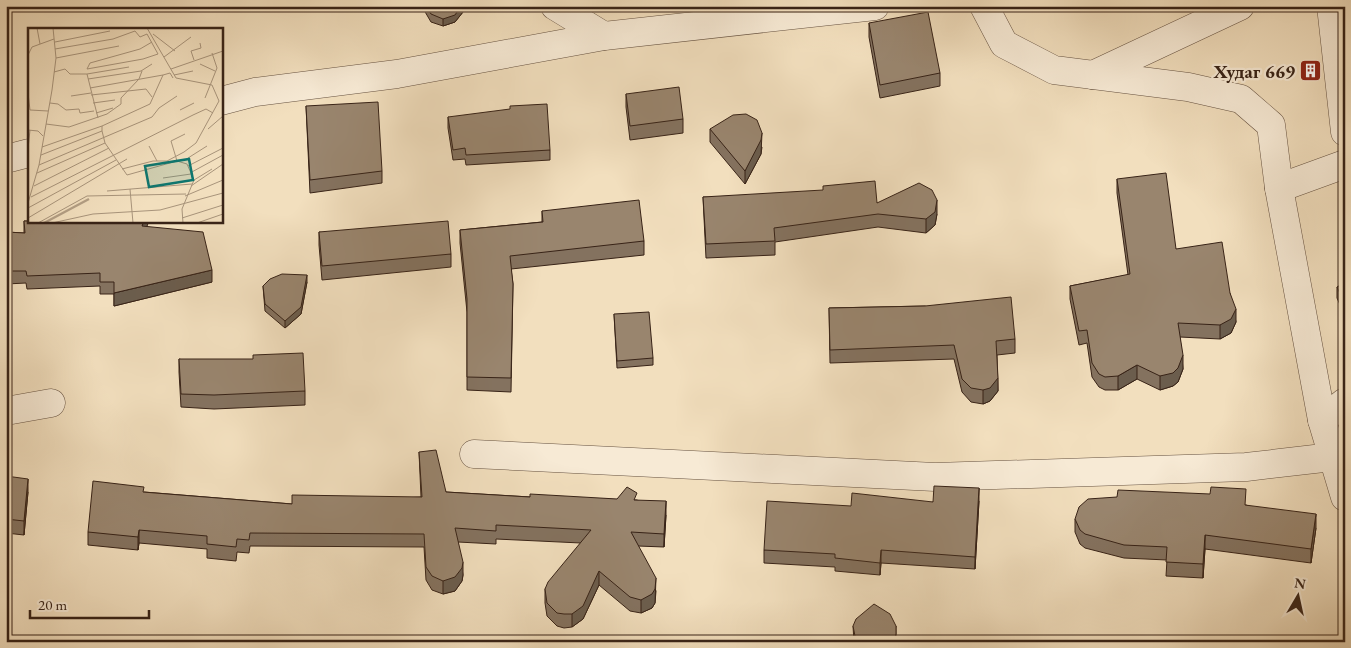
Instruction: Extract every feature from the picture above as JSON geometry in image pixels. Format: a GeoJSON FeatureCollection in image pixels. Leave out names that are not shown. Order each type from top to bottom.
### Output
{"type":"FeatureCollection","features":[{"type":"Feature","properties":{"kind":"street"},"geometry":{"type":"LineString","coordinates":[[556,6],[604,36]]}},
{"type":"Feature","properties":{"kind":"street"},"geometry":{"type":"LineString","coordinates":[[222,101],[255,92],[397,74],[604,36],[875,6]]}},
{"type":"Feature","properties":{"kind":"street"},"geometry":{"type":"LineString","coordinates":[[984,6],[1004,44],[1054,70],[1188,87],[1241,99],[1271,125],[1278,188],[1322,420],[1345,497]]}},
{"type":"Feature","properties":{"kind":"street"},"geometry":{"type":"LineString","coordinates":[[1093,75],[1240,6]]}},
{"type":"Feature","properties":{"kind":"street"},"geometry":{"type":"LineString","coordinates":[[1331,6],[1345,132]]}},
{"type":"Feature","properties":{"kind":"street"},"geometry":{"type":"LineString","coordinates":[[6,159],[28,153]]}},
{"type":"Feature","properties":{"kind":"street"},"geometry":{"type":"LineString","coordinates":[[1278,188],[1345,164]]}},
{"type":"Feature","properties":{"kind":"street"},"geometry":{"type":"LineString","coordinates":[[1322,420],[1345,402]]}},
{"type":"Feature","properties":{"kind":"street"},"geometry":{"type":"LineString","coordinates":[[6,411],[51,403]]}},
{"type":"Feature","properties":{"kind":"street"},"geometry":{"type":"LineString","coordinates":[[474,454],[936,477],[1246,467],[1332,457]]}},
{"type":"Feature","properties":{"kind":"building"},"geometry":{"type":"Polygon","coordinates":[[[426,6],[461,6],[455,15],[443,19],[431,14],[426,6]]]}},
{"type":"Feature","properties":{"kind":"building"},"geometry":{"type":"Polygon","coordinates":[[[928,12],[940,73],[880,85],[869,23],[928,12]]]}},
{"type":"Feature","properties":{"kind":"building"},"geometry":{"type":"Polygon","coordinates":[[[679,87],[683,119],[630,126],[626,94],[679,87]]]}},
{"type":"Feature","properties":{"kind":"building"},"geometry":{"type":"Polygon","coordinates":[[[378,102],[382,171],[310,180],[306,106],[378,102]]]}},
{"type":"Feature","properties":{"kind":"building"},"geometry":{"type":"Polygon","coordinates":[[[547,104],[550,150],[466,155],[465,148],[453,150],[448,117],[510,109],[510,106],[547,104]]]}},
{"type":"Feature","properties":{"kind":"building"},"geometry":{"type":"Polygon","coordinates":[[[746,114],[757,120],[762,133],[761,140],[745,171],[710,129],[733,115],[746,114]]]}},
{"type":"Feature","properties":{"kind":"building"},"geometry":{"type":"Polygon","coordinates":[[[1166,173],[1176,249],[1222,242],[1230,293],[1236,309],[1231,319],[1220,325],[1178,323],[1183,355],[1178,368],[1173,373],[1160,376],[1137,365],[1118,376],[1105,377],[1099,374],[1092,363],[1087,330],[1079,331],[1070,286],[1130,274],[1117,179],[1166,173]]]}},
{"type":"Feature","properties":{"kind":"building"},"geometry":{"type":"Polygon","coordinates":[[[875,181],[877,203],[919,183],[932,190],[937,200],[935,212],[926,219],[878,214],[774,228],[775,241],[706,244],[703,197],[823,190],[823,186],[875,181]]]}},
{"type":"Feature","properties":{"kind":"building"},"geometry":{"type":"Polygon","coordinates":[[[639,200],[644,241],[510,256],[513,284],[511,378],[467,377],[467,299],[460,230],[543,222],[542,211],[639,200]]]}},
{"type":"Feature","properties":{"kind":"building"},"geometry":{"type":"Polygon","coordinates":[[[24,221],[144,222],[142,226],[203,232],[212,270],[114,293],[114,282],[100,282],[100,273],[27,276],[26,271],[6,271],[6,232],[25,233],[24,221]]]}},
{"type":"Feature","properties":{"kind":"building"},"geometry":{"type":"Polygon","coordinates":[[[448,221],[451,254],[322,266],[319,232],[448,221]]]}},
{"type":"Feature","properties":{"kind":"building"},"geometry":{"type":"Polygon","coordinates":[[[282,274],[307,275],[301,307],[285,321],[265,304],[263,286],[270,279],[282,274]]]}},
{"type":"Feature","properties":{"kind":"building"},"geometry":{"type":"Polygon","coordinates":[[[1345,283],[1345,304],[1337,287],[1345,283]]]}},
{"type":"Feature","properties":{"kind":"building"},"geometry":{"type":"Polygon","coordinates":[[[1011,297],[1015,339],[996,341],[998,378],[990,388],[983,390],[971,388],[962,379],[954,345],[830,350],[829,308],[925,306],[1011,297]]]}},
{"type":"Feature","properties":{"kind":"building"},"geometry":{"type":"Polygon","coordinates":[[[649,312],[653,358],[617,361],[614,314],[649,312]]]}},
{"type":"Feature","properties":{"kind":"building"},"geometry":{"type":"Polygon","coordinates":[[[303,353],[305,391],[214,395],[181,394],[179,359],[253,359],[253,355],[303,353]]]}},
{"type":"Feature","properties":{"kind":"building"},"geometry":{"type":"Polygon","coordinates":[[[436,450],[446,492],[530,497],[530,494],[617,499],[627,487],[637,493],[634,500],[666,501],[664,534],[631,532],[656,578],[655,589],[652,594],[641,600],[630,597],[599,571],[583,606],[572,614],[557,613],[547,603],[545,589],[548,582],[591,530],[496,525],[496,531],[455,528],[463,562],[462,568],[455,577],[443,581],[432,576],[426,567],[424,534],[250,533],[249,540],[237,539],[236,547],[207,544],[207,536],[139,530],[138,537],[88,532],[93,481],[144,487],[143,492],[292,504],[292,495],[422,497],[419,452],[436,450]]]}},
{"type":"Feature","properties":{"kind":"building"},"geometry":{"type":"Polygon","coordinates":[[[6,476],[28,479],[24,521],[6,519],[6,476]]]}},
{"type":"Feature","properties":{"kind":"building"},"geometry":{"type":"Polygon","coordinates":[[[934,486],[979,488],[975,557],[881,550],[880,563],[835,558],[835,554],[764,550],[767,501],[851,506],[852,493],[933,502],[934,486]]]}},
{"type":"Feature","properties":{"kind":"building"},"geometry":{"type":"Polygon","coordinates":[[[1211,487],[1246,489],[1245,505],[1316,514],[1311,549],[1205,535],[1203,564],[1166,562],[1167,547],[1124,545],[1085,534],[1080,530],[1075,519],[1079,507],[1088,499],[1117,497],[1118,490],[1210,494],[1211,487]]]}},
{"type":"Feature","properties":{"kind":"building"},"geometry":{"type":"Polygon","coordinates":[[[874,604],[890,614],[896,626],[894,641],[856,641],[853,626],[856,619],[874,604]]]}},
{"type":"Feature","properties":{"kind":"place","name":"Худаг 669"},"geometry":{"type":"Point","coordinates":[1311,71]}}]}
